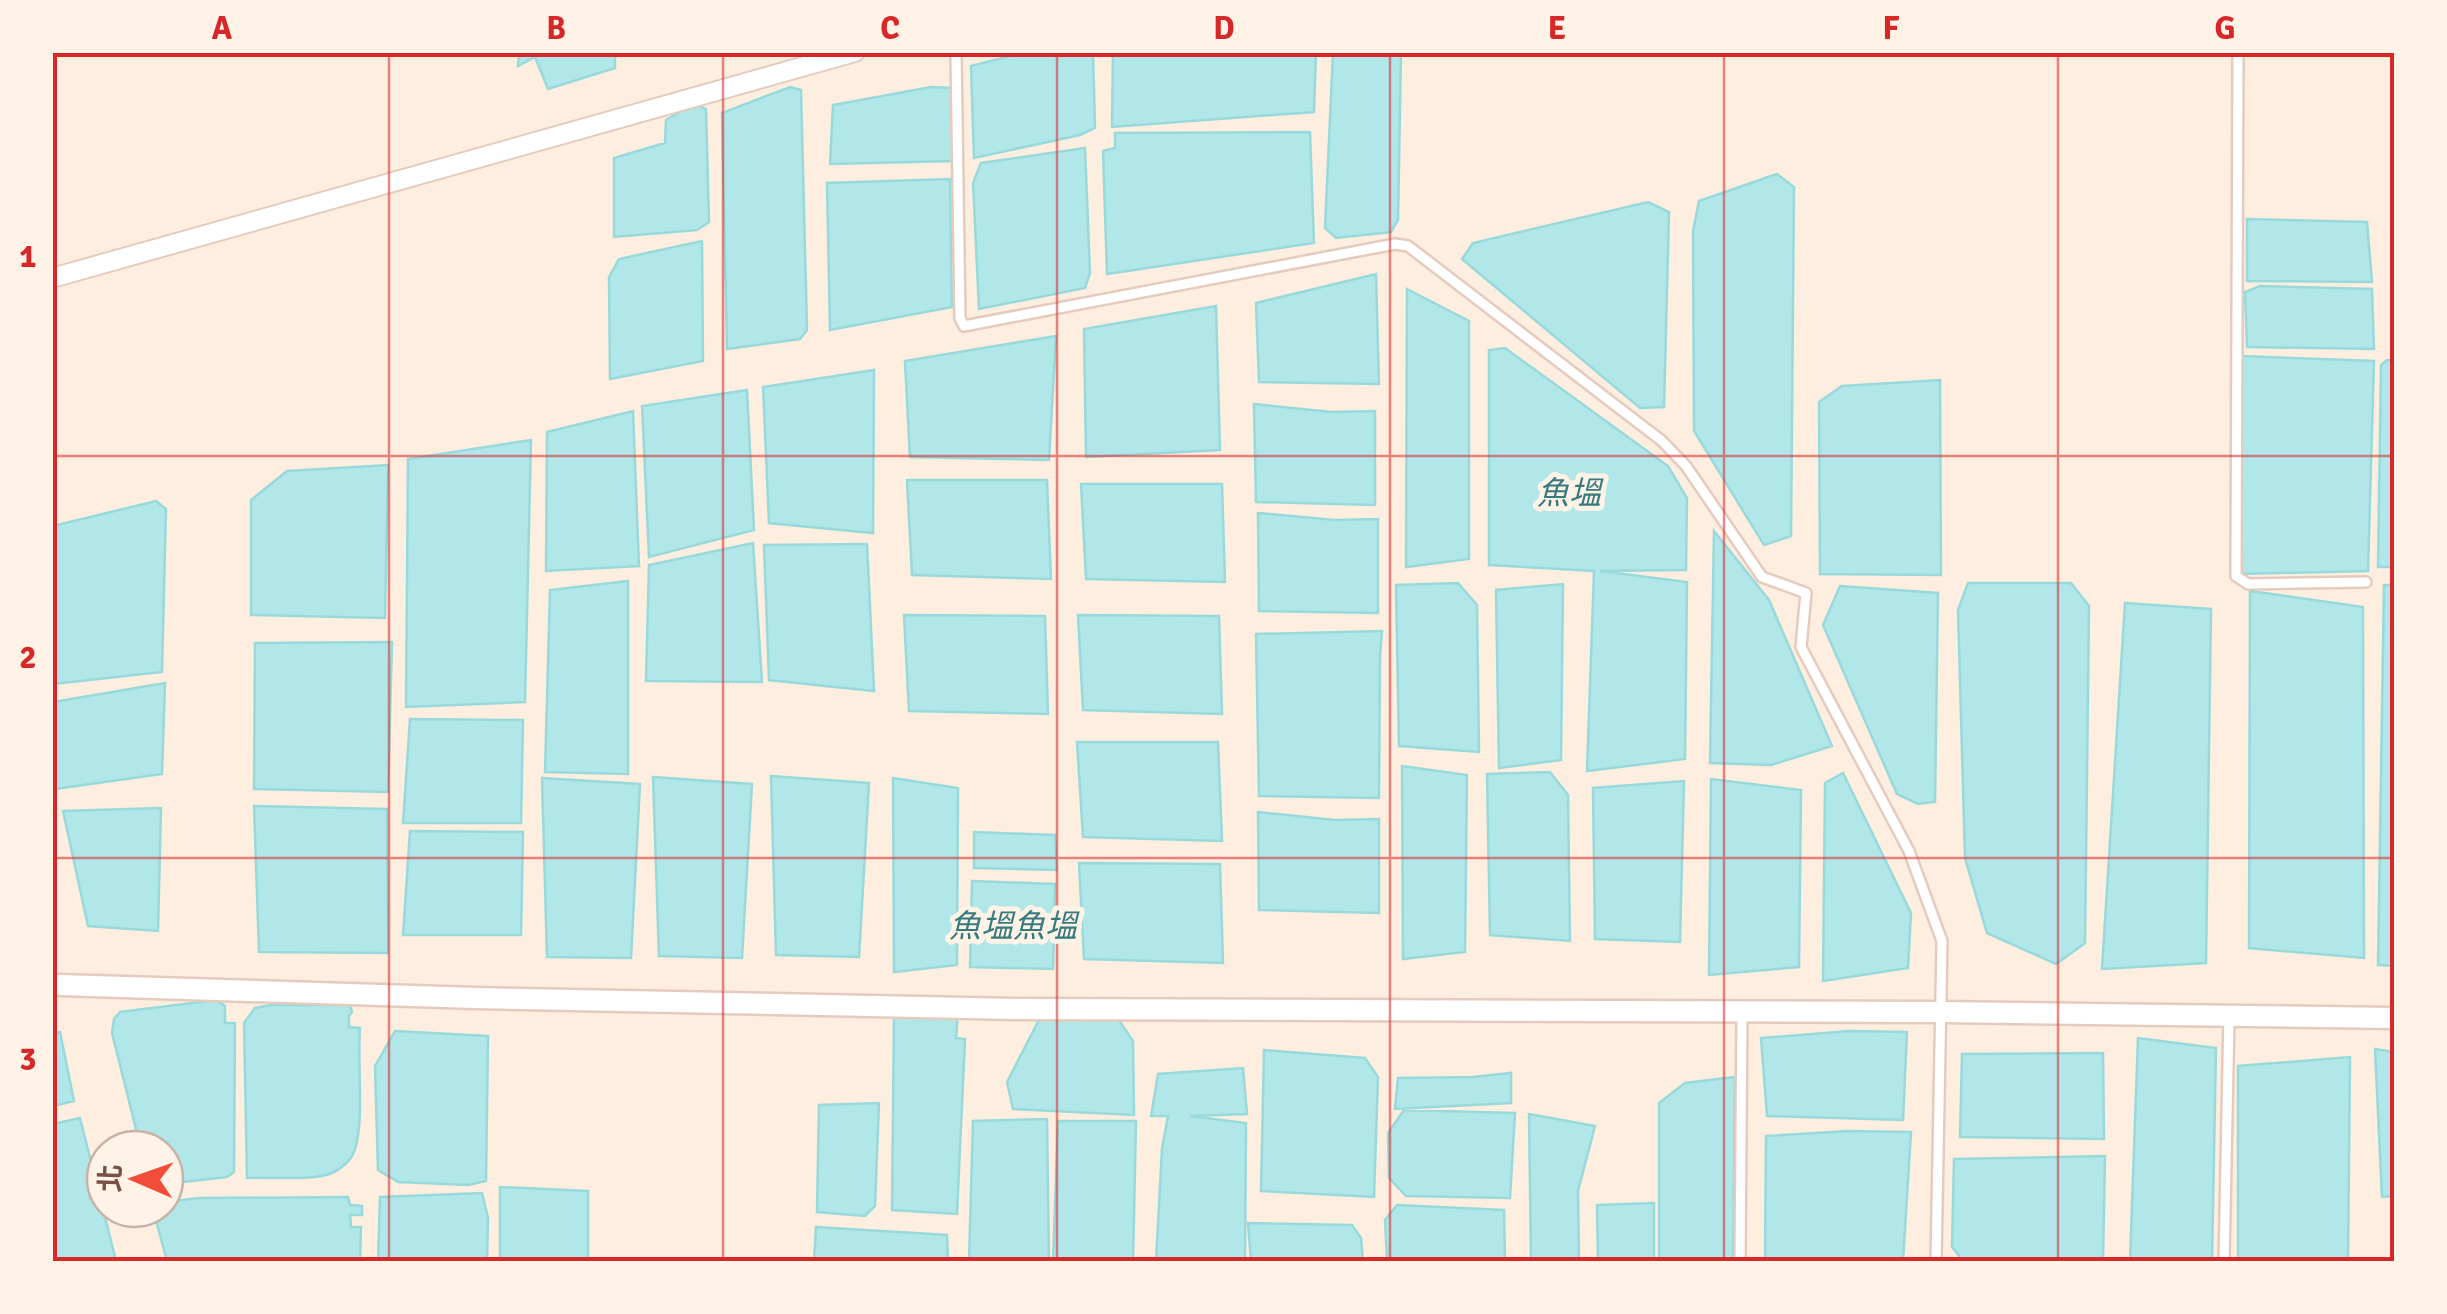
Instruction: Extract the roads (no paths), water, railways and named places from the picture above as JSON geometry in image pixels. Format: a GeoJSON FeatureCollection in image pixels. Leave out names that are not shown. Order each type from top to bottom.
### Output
{"type":"FeatureCollection","features":[{"type":"Feature","properties":{"kind":"street"},"geometry":{"type":"LineString","coordinates":[[52,278],[855,52]]}},
{"type":"Feature","properties":{"kind":"street"},"geometry":{"type":"LineString","coordinates":[[60,985],[1016,1009],[1940,1012],[2394,1018]]}},
{"type":"Feature","properties":{"kind":"lane"},"geometry":{"type":"LineString","coordinates":[[956,52],[960,318],[964,326],[1396,244],[1408,246],[1662,441],[1686,466],[1762,578],[1806,592],[1801,646],[1908,851],[1942,941],[1936,1262]]}},
{"type":"Feature","properties":{"kind":"lane"},"geometry":{"type":"LineString","coordinates":[[2238,52],[2236,576],[2248,584],[2366,582]]}},
{"type":"Feature","properties":{"kind":"lane"},"geometry":{"type":"LineString","coordinates":[[1740,1262],[1742,1011]]}},
{"type":"Feature","properties":{"kind":"lane"},"geometry":{"type":"LineString","coordinates":[[2224,1262],[2229,1016]]}},
{"type":"Feature","properties":{"kind":"water"},"geometry":{"type":"Polygon","coordinates":[[[519,53],[615,53],[615,68],[548,89],[535,57],[518,66],[519,53]]]}},
{"type":"Feature","properties":{"kind":"water"},"geometry":{"type":"Polygon","coordinates":[[[1022,53],[1093,53],[1095,128],[1080,135],[974,158],[971,66],[1022,53]]]}},
{"type":"Feature","properties":{"kind":"water"},"geometry":{"type":"Polygon","coordinates":[[[1113,53],[1316,53],[1314,112],[1112,127],[1113,53]]]}},
{"type":"Feature","properties":{"kind":"water"},"geometry":{"type":"Polygon","coordinates":[[[1333,53],[1401,53],[1398,220],[1391,232],[1336,238],[1325,228],[1333,53]]]}},
{"type":"Feature","properties":{"kind":"water"},"geometry":{"type":"Polygon","coordinates":[[[790,87],[801,90],[807,330],[800,339],[727,349],[722,113],[790,87]]]}},
{"type":"Feature","properties":{"kind":"water"},"geometry":{"type":"Polygon","coordinates":[[[931,87],[952,88],[953,161],[830,164],[833,105],[931,87]]]}},
{"type":"Feature","properties":{"kind":"water"},"geometry":{"type":"Polygon","coordinates":[[[694,104],[706,109],[709,222],[697,230],[614,237],[614,158],[665,143],[666,120],[694,104]]]}},
{"type":"Feature","properties":{"kind":"water"},"geometry":{"type":"Polygon","coordinates":[[[1310,132],[1314,243],[1107,274],[1103,151],[1115,148],[1115,133],[1310,132]]]}},
{"type":"Feature","properties":{"kind":"water"},"geometry":{"type":"Polygon","coordinates":[[[1085,148],[1090,273],[1085,288],[979,309],[973,183],[981,163],[1085,148]]]}},
{"type":"Feature","properties":{"kind":"water"},"geometry":{"type":"Polygon","coordinates":[[[1777,174],[1794,187],[1791,536],[1764,545],[1694,431],[1693,231],[1699,201],[1777,174]]]}},
{"type":"Feature","properties":{"kind":"water"},"geometry":{"type":"Polygon","coordinates":[[[950,179],[952,307],[830,330],[827,183],[950,179]]]}},
{"type":"Feature","properties":{"kind":"water"},"geometry":{"type":"Polygon","coordinates":[[[1648,202],[1669,212],[1664,407],[1640,408],[1462,259],[1473,243],[1648,202]]]}},
{"type":"Feature","properties":{"kind":"water"},"geometry":{"type":"Polygon","coordinates":[[[2247,219],[2367,222],[2372,282],[2247,281],[2247,219]]]}},
{"type":"Feature","properties":{"kind":"water"},"geometry":{"type":"Polygon","coordinates":[[[702,241],[703,361],[610,379],[609,277],[619,259],[702,241]]]}},
{"type":"Feature","properties":{"kind":"water"},"geometry":{"type":"Polygon","coordinates":[[[1376,274],[1379,384],[1259,382],[1256,303],[1376,274]]]}},
{"type":"Feature","properties":{"kind":"water"},"geometry":{"type":"Polygon","coordinates":[[[2260,286],[2372,289],[2374,349],[2247,347],[2245,292],[2260,286]]]}},
{"type":"Feature","properties":{"kind":"water","name":"魚塭"},"geometry":{"type":"Polygon","coordinates":[[[1407,289],[1469,321],[1469,559],[1406,567],[1407,289]]]}},
{"type":"Feature","properties":{"kind":"water"},"geometry":{"type":"Polygon","coordinates":[[[1216,306],[1220,450],[1086,457],[1084,329],[1216,306]]]}},
{"type":"Feature","properties":{"kind":"water"},"geometry":{"type":"Polygon","coordinates":[[[1056,336],[1049,460],[910,457],[905,361],[1056,336]]]}},
{"type":"Feature","properties":{"kind":"water","name":"魚塭"},"geometry":{"type":"Polygon","coordinates":[[[1505,348],[1668,466],[1687,498],[1686,570],[1600,571],[1687,582],[1685,759],[1587,771],[1594,571],[1489,565],[1489,350],[1505,348]]]}},
{"type":"Feature","properties":{"kind":"water"},"geometry":{"type":"Polygon","coordinates":[[[2242,356],[2374,361],[2368,571],[2239,574],[2242,356]]]}},
{"type":"Feature","properties":{"kind":"water"},"geometry":{"type":"Polygon","coordinates":[[[2394,360],[2394,567],[2378,567],[2381,365],[2394,360]]]}},
{"type":"Feature","properties":{"kind":"water"},"geometry":{"type":"Polygon","coordinates":[[[874,370],[873,533],[769,523],[763,387],[874,370]]]}},
{"type":"Feature","properties":{"kind":"water"},"geometry":{"type":"Polygon","coordinates":[[[1940,380],[1941,575],[1820,574],[1819,402],[1842,386],[1940,380]]]}},
{"type":"Feature","properties":{"kind":"water"},"geometry":{"type":"Polygon","coordinates":[[[747,390],[754,530],[649,557],[642,406],[747,390]]]}},
{"type":"Feature","properties":{"kind":"water"},"geometry":{"type":"Polygon","coordinates":[[[1254,404],[1332,412],[1375,411],[1375,505],[1256,502],[1254,404]]]}},
{"type":"Feature","properties":{"kind":"water"},"geometry":{"type":"Polygon","coordinates":[[[633,411],[639,566],[546,571],[547,432],[633,411]]]}},
{"type":"Feature","properties":{"kind":"water"},"geometry":{"type":"Polygon","coordinates":[[[531,440],[525,702],[406,707],[408,459],[531,440]]]}},
{"type":"Feature","properties":{"kind":"water"},"geometry":{"type":"Polygon","coordinates":[[[388,465],[385,618],[251,615],[251,500],[287,471],[388,465]]]}},
{"type":"Feature","properties":{"kind":"water"},"geometry":{"type":"Polygon","coordinates":[[[907,480],[1047,480],[1051,579],[912,575],[907,480]]]}},
{"type":"Feature","properties":{"kind":"water"},"geometry":{"type":"Polygon","coordinates":[[[1081,484],[1222,484],[1225,582],[1086,579],[1081,484]]]}},
{"type":"Feature","properties":{"kind":"water"},"geometry":{"type":"Polygon","coordinates":[[[156,501],[166,509],[162,672],[53,684],[53,526],[156,501]]]}},
{"type":"Feature","properties":{"kind":"water"},"geometry":{"type":"Polygon","coordinates":[[[1258,513],[1335,520],[1378,519],[1378,613],[1259,611],[1258,513]]]}},
{"type":"Feature","properties":{"kind":"water"},"geometry":{"type":"Polygon","coordinates":[[[1714,531],[1769,600],[1832,746],[1771,765],[1710,763],[1714,531]]]}},
{"type":"Feature","properties":{"kind":"water"},"geometry":{"type":"Polygon","coordinates":[[[753,543],[762,682],[646,681],[649,565],[753,543]]]}},
{"type":"Feature","properties":{"kind":"water"},"geometry":{"type":"Polygon","coordinates":[[[867,544],[874,691],[769,680],[764,545],[867,544]]]}},
{"type":"Feature","properties":{"kind":"water"},"geometry":{"type":"Polygon","coordinates":[[[628,581],[628,774],[545,772],[550,590],[628,581]]]}},
{"type":"Feature","properties":{"kind":"water"},"geometry":{"type":"Polygon","coordinates":[[[1458,583],[1477,605],[1479,752],[1399,746],[1396,585],[1458,583]]]}},
{"type":"Feature","properties":{"kind":"water"},"geometry":{"type":"Polygon","coordinates":[[[1968,583],[2071,583],[2089,606],[2085,943],[2056,964],[1987,933],[1965,858],[1958,610],[1968,583]]]}},
{"type":"Feature","properties":{"kind":"water","name":"魚塭"},"geometry":{"type":"Polygon","coordinates":[[[1563,584],[1561,760],[1499,768],[1496,590],[1563,584]]]}},
{"type":"Feature","properties":{"kind":"water"},"geometry":{"type":"Polygon","coordinates":[[[2384,585],[2394,585],[2394,966],[2378,965],[2384,585]]]}},
{"type":"Feature","properties":{"kind":"water"},"geometry":{"type":"Polygon","coordinates":[[[1840,586],[1938,593],[1935,802],[1918,804],[1897,794],[1823,625],[1840,586]]]}},
{"type":"Feature","properties":{"kind":"water"},"geometry":{"type":"Polygon","coordinates":[[[2250,591],[2363,607],[2364,958],[2249,948],[2250,591]]]}},
{"type":"Feature","properties":{"kind":"water"},"geometry":{"type":"Polygon","coordinates":[[[2125,603],[2211,609],[2206,963],[2102,969],[2125,603]]]}},
{"type":"Feature","properties":{"kind":"water"},"geometry":{"type":"Polygon","coordinates":[[[904,615],[1045,616],[1048,714],[909,711],[904,615]]]}},
{"type":"Feature","properties":{"kind":"water"},"geometry":{"type":"Polygon","coordinates":[[[1078,615],[1219,616],[1222,714],[1083,710],[1078,615]]]}},
{"type":"Feature","properties":{"kind":"water"},"geometry":{"type":"Polygon","coordinates":[[[1382,631],[1379,798],[1259,796],[1256,634],[1382,631]]]}},
{"type":"Feature","properties":{"kind":"water"},"geometry":{"type":"Polygon","coordinates":[[[392,642],[388,792],[254,789],[255,643],[392,642]]]}},
{"type":"Feature","properties":{"kind":"water"},"geometry":{"type":"Polygon","coordinates":[[[165,683],[162,774],[55,789],[53,702],[165,683]]]}},
{"type":"Feature","properties":{"kind":"water"},"geometry":{"type":"Polygon","coordinates":[[[410,719],[523,720],[521,823],[403,823],[410,719]]]}},
{"type":"Feature","properties":{"kind":"water"},"geometry":{"type":"Polygon","coordinates":[[[1077,742],[1218,742],[1222,841],[1083,837],[1077,742]]]}},
{"type":"Feature","properties":{"kind":"water"},"geometry":{"type":"Polygon","coordinates":[[[1402,766],[1467,775],[1465,952],[1403,959],[1402,766]]]}},
{"type":"Feature","properties":{"kind":"water"},"geometry":{"type":"Polygon","coordinates":[[[1550,772],[1568,795],[1570,941],[1490,935],[1487,774],[1550,772]]]}},
{"type":"Feature","properties":{"kind":"water"},"geometry":{"type":"Polygon","coordinates":[[[1843,773],[1911,913],[1908,968],[1823,981],[1825,783],[1843,773]]]}},
{"type":"Feature","properties":{"kind":"water"},"geometry":{"type":"Polygon","coordinates":[[[771,776],[869,783],[859,957],[776,955],[771,776]]]}},
{"type":"Feature","properties":{"kind":"water"},"geometry":{"type":"Polygon","coordinates":[[[653,777],[752,784],[742,958],[659,956],[653,777]]]}},
{"type":"Feature","properties":{"kind":"water"},"geometry":{"type":"Polygon","coordinates":[[[542,778],[640,784],[631,958],[547,957],[542,778]]]}},
{"type":"Feature","properties":{"kind":"water"},"geometry":{"type":"Polygon","coordinates":[[[893,778],[958,788],[957,965],[894,972],[893,778]]]}},
{"type":"Feature","properties":{"kind":"water"},"geometry":{"type":"Polygon","coordinates":[[[1711,779],[1801,790],[1799,967],[1709,975],[1711,779]]]}},
{"type":"Feature","properties":{"kind":"water"},"geometry":{"type":"Polygon","coordinates":[[[1684,781],[1680,942],[1595,939],[1593,788],[1684,781]]]}},
{"type":"Feature","properties":{"kind":"water"},"geometry":{"type":"Polygon","coordinates":[[[254,806],[387,809],[388,953],[259,952],[254,806]]]}},
{"type":"Feature","properties":{"kind":"water"},"geometry":{"type":"Polygon","coordinates":[[[161,808],[158,931],[88,926],[63,811],[161,808]]]}},
{"type":"Feature","properties":{"kind":"water"},"geometry":{"type":"Polygon","coordinates":[[[1258,812],[1335,820],[1379,819],[1379,913],[1259,910],[1258,812]]]}},
{"type":"Feature","properties":{"kind":"water"},"geometry":{"type":"Polygon","coordinates":[[[410,831],[523,832],[521,935],[403,935],[410,831]]]}},
{"type":"Feature","properties":{"kind":"water"},"geometry":{"type":"Polygon","coordinates":[[[974,832],[1055,835],[1057,870],[974,868],[974,832]]]}},
{"type":"Feature","properties":{"kind":"water"},"geometry":{"type":"Polygon","coordinates":[[[1079,863],[1220,864],[1223,963],[1084,959],[1079,863]]]}},
{"type":"Feature","properties":{"kind":"water","name":"魚塭魚塭"},"geometry":{"type":"Polygon","coordinates":[[[972,881],[1055,884],[1053,969],[970,967],[972,881]]]}},
{"type":"Feature","properties":{"kind":"water"},"geometry":{"type":"Polygon","coordinates":[[[216,1000],[225,1006],[225,1023],[235,1023],[234,1172],[227,1177],[185,1182],[185,1129],[136,1129],[112,1033],[114,1019],[120,1012],[216,1000]]]}},
{"type":"Feature","properties":{"kind":"water"},"geometry":{"type":"Polygon","coordinates":[[[350,1005],[349,1027],[360,1028],[357,1140],[351,1158],[332,1173],[303,1178],[247,1178],[244,1023],[255,1008],[350,1005]]]}},
{"type":"Feature","properties":{"kind":"water"},"geometry":{"type":"Polygon","coordinates":[[[958,1012],[956,1038],[965,1039],[957,1214],[892,1210],[894,1013],[958,1012]]]}},
{"type":"Feature","properties":{"kind":"water"},"geometry":{"type":"Polygon","coordinates":[[[1116,1016],[1133,1041],[1134,1115],[1013,1109],[1007,1082],[1040,1018],[1116,1016]]]}},
{"type":"Feature","properties":{"kind":"water"},"geometry":{"type":"Polygon","coordinates":[[[395,1031],[488,1036],[486,1181],[468,1185],[398,1182],[378,1170],[375,1066],[395,1031]]]}},
{"type":"Feature","properties":{"kind":"water"},"geometry":{"type":"Polygon","coordinates":[[[1849,1031],[1907,1032],[1903,1120],[1767,1116],[1761,1038],[1849,1031]]]}},
{"type":"Feature","properties":{"kind":"water"},"geometry":{"type":"Polygon","coordinates":[[[60,1032],[74,1101],[53,1106],[53,1034],[60,1032]]]}},
{"type":"Feature","properties":{"kind":"water"},"geometry":{"type":"Polygon","coordinates":[[[2138,1038],[2216,1048],[2212,1261],[2130,1261],[2138,1038]]]}},
{"type":"Feature","properties":{"kind":"water"},"geometry":{"type":"Polygon","coordinates":[[[2375,1049],[2394,1052],[2394,1196],[2382,1197],[2375,1049]]]}},
{"type":"Feature","properties":{"kind":"water"},"geometry":{"type":"Polygon","coordinates":[[[1264,1050],[1365,1058],[1378,1077],[1374,1197],[1261,1191],[1264,1050]]]}},
{"type":"Feature","properties":{"kind":"water"},"geometry":{"type":"Polygon","coordinates":[[[2103,1053],[2104,1139],[1960,1137],[1962,1054],[2103,1053]]]}},
{"type":"Feature","properties":{"kind":"water"},"geometry":{"type":"Polygon","coordinates":[[[2350,1057],[2348,1261],[2238,1261],[2238,1066],[2350,1057]]]}},
{"type":"Feature","properties":{"kind":"water"},"geometry":{"type":"Polygon","coordinates":[[[1243,1068],[1247,1114],[1190,1116],[1246,1123],[1245,1261],[1156,1261],[1162,1149],[1168,1116],[1151,1116],[1158,1074],[1243,1068]]]}},
{"type":"Feature","properties":{"kind":"water"},"geometry":{"type":"Polygon","coordinates":[[[1511,1073],[1511,1103],[1395,1109],[1398,1078],[1511,1073]]]}},
{"type":"Feature","properties":{"kind":"water"},"geometry":{"type":"Polygon","coordinates":[[[1735,1077],[1733,1261],[1659,1261],[1659,1103],[1685,1083],[1735,1077]]]}},
{"type":"Feature","properties":{"kind":"water"},"geometry":{"type":"Polygon","coordinates":[[[879,1103],[875,1206],[865,1216],[817,1212],[819,1105],[879,1103]]]}},
{"type":"Feature","properties":{"kind":"water"},"geometry":{"type":"Polygon","coordinates":[[[1404,1110],[1515,1113],[1510,1198],[1406,1196],[1389,1178],[1388,1133],[1404,1110]]]}},
{"type":"Feature","properties":{"kind":"water"},"geometry":{"type":"Polygon","coordinates":[[[1529,1114],[1595,1126],[1578,1191],[1579,1261],[1531,1261],[1529,1114]]]}},
{"type":"Feature","properties":{"kind":"water"},"geometry":{"type":"Polygon","coordinates":[[[80,1118],[85,1138],[85,1229],[108,1229],[116,1261],[53,1261],[53,1124],[80,1118]]]}},
{"type":"Feature","properties":{"kind":"water"},"geometry":{"type":"Polygon","coordinates":[[[1047,1119],[1049,1261],[969,1261],[973,1121],[1047,1119]]]}},
{"type":"Feature","properties":{"kind":"water"},"geometry":{"type":"Polygon","coordinates":[[[1058,1121],[1136,1121],[1133,1261],[1053,1261],[1058,1121]]]}},
{"type":"Feature","properties":{"kind":"water"},"geometry":{"type":"Polygon","coordinates":[[[1911,1132],[1903,1261],[1765,1261],[1766,1136],[1911,1132]]]}},
{"type":"Feature","properties":{"kind":"water"},"geometry":{"type":"Polygon","coordinates":[[[2105,1156],[2103,1261],[1963,1261],[1952,1247],[1954,1159],[2105,1156]]]}},
{"type":"Feature","properties":{"kind":"water"},"geometry":{"type":"Polygon","coordinates":[[[500,1187],[588,1191],[588,1261],[500,1261],[500,1187]]]}},
{"type":"Feature","properties":{"kind":"water"},"geometry":{"type":"Polygon","coordinates":[[[482,1193],[488,1218],[487,1261],[378,1261],[380,1197],[482,1193]]]}},
{"type":"Feature","properties":{"kind":"water"},"geometry":{"type":"Polygon","coordinates":[[[348,1197],[350,1205],[362,1206],[362,1215],[350,1215],[351,1227],[361,1227],[360,1261],[167,1261],[158,1229],[185,1229],[185,1200],[348,1197]]]}},
{"type":"Feature","properties":{"kind":"water"},"geometry":{"type":"Polygon","coordinates":[[[1654,1203],[1654,1261],[1598,1261],[1597,1205],[1654,1203]]]}},
{"type":"Feature","properties":{"kind":"water"},"geometry":{"type":"Polygon","coordinates":[[[1397,1205],[1504,1210],[1505,1261],[1387,1261],[1385,1220],[1397,1205]]]}},
{"type":"Feature","properties":{"kind":"water"},"geometry":{"type":"Polygon","coordinates":[[[1248,1223],[1352,1225],[1361,1238],[1363,1261],[1251,1261],[1248,1223]]]}},
{"type":"Feature","properties":{"kind":"water"},"geometry":{"type":"Polygon","coordinates":[[[816,1227],[947,1235],[948,1261],[814,1261],[816,1227]]]}}]}
